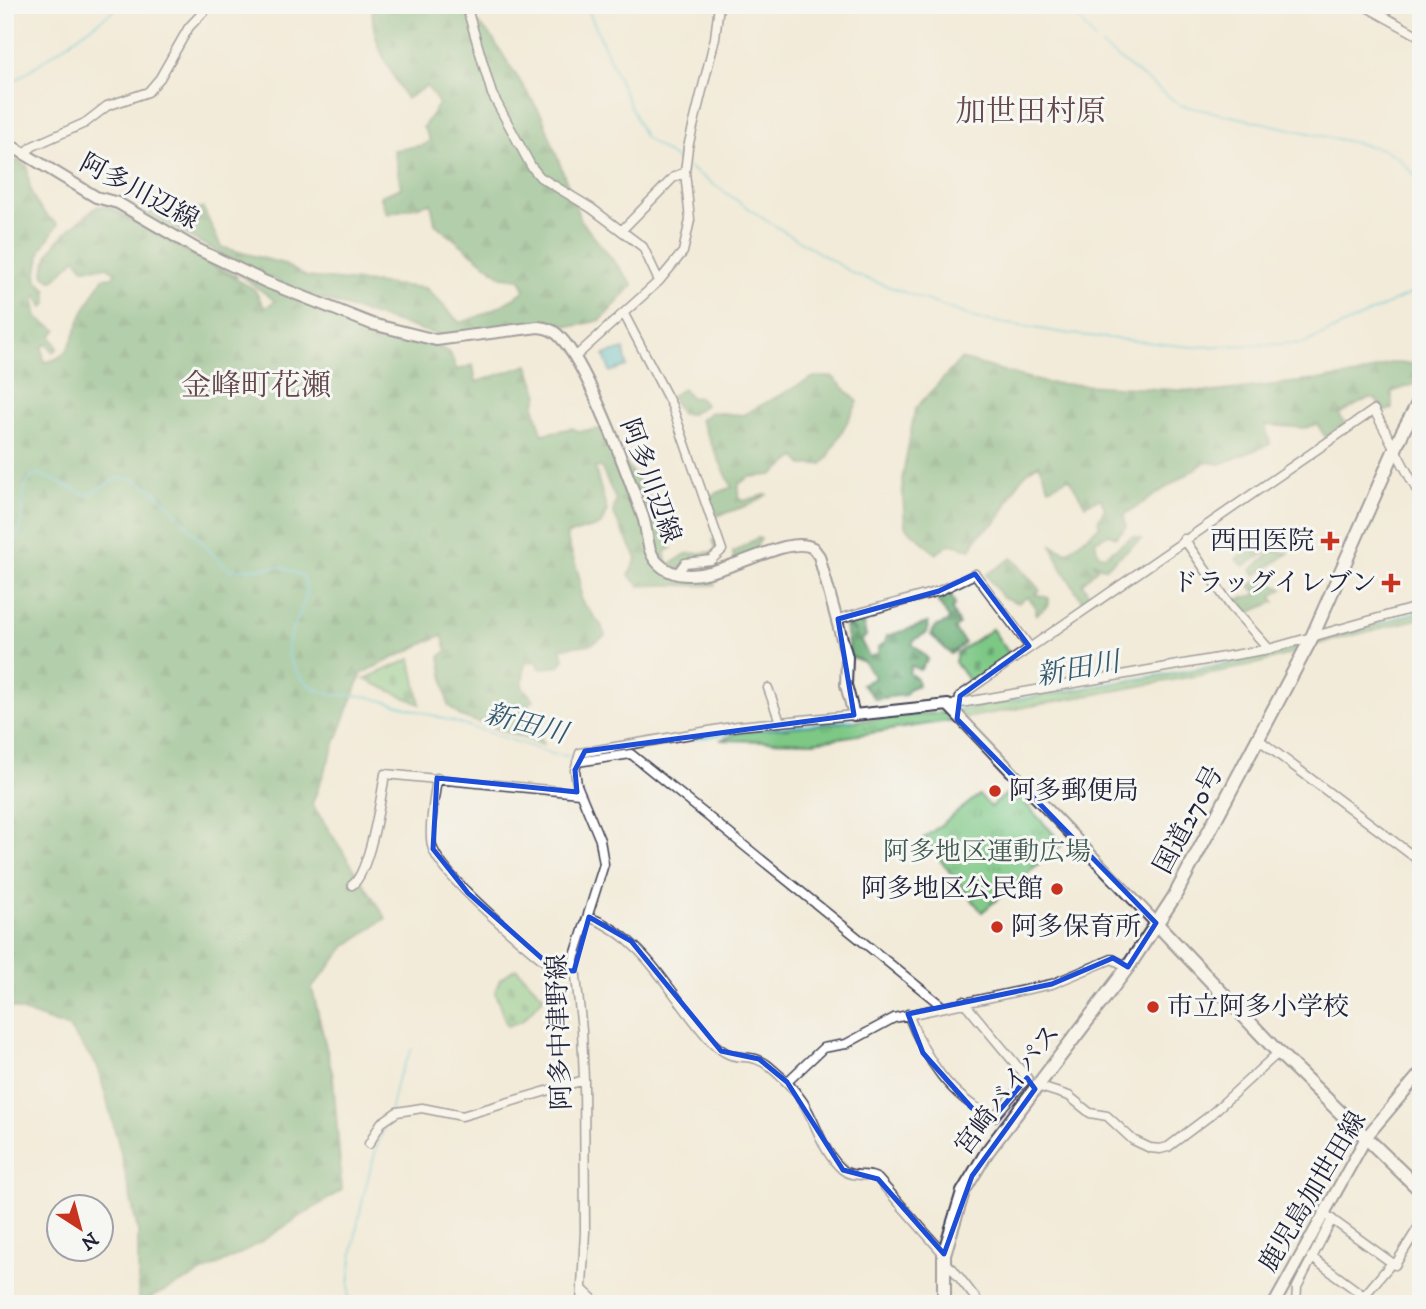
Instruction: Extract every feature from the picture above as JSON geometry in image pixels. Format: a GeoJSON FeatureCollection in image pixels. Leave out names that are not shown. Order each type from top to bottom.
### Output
{"type":"FeatureCollection","features":[{"type":"Feature","properties":{"kind":"highway","name":"国道270号"},"geometry":{"type":"LineString","coordinates":[[1156,923],[1174,897],[1311,637],[1395,448],[1421,398]]}},
{"type":"Feature","properties":{"kind":"highway","name":"宮崎バイパス"},"geometry":{"type":"LineString","coordinates":[[944,1304],[943,1258],[957,1206],[967,1184],[1033,1084],[1128,967],[1156,923]]}},
{"type":"Feature","properties":{"kind":"highway"},"geometry":{"type":"LineString","coordinates":[[1156,923],[1279,1052],[1421,1191]]}},
{"type":"Feature","properties":{"kind":"main road","name":"阿多川辺線"},"geometry":{"type":"LineString","coordinates":[[5,142],[96,197],[118,203],[195,248],[266,282],[359,319],[436,340],[538,327],[549,328],[559,336],[575,358],[610,433],[644,520],[653,557],[665,570],[677,574],[715,572],[794,545],[808,545],[819,556],[847,657],[846,685],[854,715]]}},
{"type":"Feature","properties":{"kind":"main road"},"geometry":{"type":"LineString","coordinates":[[854,715],[952,707],[1156,923]]}},
{"type":"Feature","properties":{"kind":"main road","name":"鹿児島加世田線"},"geometry":{"type":"LineString","coordinates":[[1274,1304],[1327,1216],[1367,1136],[1421,1072]]}},
{"type":"Feature","properties":{"kind":"street"},"geometry":{"type":"LineString","coordinates":[[24,154],[33,146],[86,123],[107,106],[148,93],[160,78],[188,27],[210,5]]}},
{"type":"Feature","properties":{"kind":"street"},"geometry":{"type":"LineString","coordinates":[[466,5],[492,94],[531,166],[540,177],[622,230],[643,247],[659,281]]}},
{"type":"Feature","properties":{"kind":"street"},"geometry":{"type":"LineString","coordinates":[[575,358],[659,281],[674,265],[686,244],[690,220],[685,172],[688,147],[715,38],[719,5]]}},
{"type":"Feature","properties":{"kind":"street"},"geometry":{"type":"LineString","coordinates":[[1363,5],[1421,37]]}},
{"type":"Feature","properties":{"kind":"street"},"geometry":{"type":"LineString","coordinates":[[622,230],[674,177],[685,172]]}},
{"type":"Feature","properties":{"kind":"street"},"geometry":{"type":"LineString","coordinates":[[624,314],[672,406],[722,550],[711,560],[685,563],[677,574]]}},
{"type":"Feature","properties":{"kind":"street"},"geometry":{"type":"LineString","coordinates":[[952,707],[960,696],[1029,646],[1374,410],[1421,498]]}},
{"type":"Feature","properties":{"kind":"street"},"geometry":{"type":"LineString","coordinates":[[1184,539],[1230,605],[1269,649]]}},
{"type":"Feature","properties":{"kind":"street"},"geometry":{"type":"LineString","coordinates":[[838,619],[939,591],[975,574],[1029,646]]}},
{"type":"Feature","properties":{"kind":"street"},"geometry":{"type":"LineString","coordinates":[[952,707],[1269,649],[1421,606]]}},
{"type":"Feature","properties":{"kind":"street"},"geometry":{"type":"LineString","coordinates":[[768,688],[780,722]]}},
{"type":"Feature","properties":{"kind":"street"},"geometry":{"type":"LineString","coordinates":[[578,759],[584,751],[780,722],[854,715]]}},
{"type":"Feature","properties":{"kind":"street"},"geometry":{"type":"LineString","coordinates":[[1258,739],[1421,862]]}},
{"type":"Feature","properties":{"kind":"street"},"geometry":{"type":"LineString","coordinates":[[578,759],[631,754],[942,1006]]}},
{"type":"Feature","properties":{"kind":"street","name":"阿多中津野線"},"geometry":{"type":"LineString","coordinates":[[578,759],[579,793],[603,856],[602,875],[578,942],[574,971],[582,1030],[582,1304]]}},
{"type":"Feature","properties":{"kind":"street"},"geometry":{"type":"LineString","coordinates":[[352,885],[359,878],[377,828],[385,774],[579,793]]}},
{"type":"Feature","properties":{"kind":"street"},"geometry":{"type":"LineString","coordinates":[[438,779],[432,845],[441,860],[468,893],[538,956],[555,970],[574,971]]}},
{"type":"Feature","properties":{"kind":"street"},"geometry":{"type":"LineString","coordinates":[[589,917],[609,924],[640,950],[724,1054],[759,1059],[787,1082],[802,1101],[826,1148],[843,1170],[856,1175],[870,1174],[878,1179],[980,1304]]}},
{"type":"Feature","properties":{"kind":"street"},"geometry":{"type":"LineString","coordinates":[[787,1082],[823,1048],[846,1044],[878,1025],[908,1014],[1052,984],[1112,959],[1128,967]]}},
{"type":"Feature","properties":{"kind":"street"},"geometry":{"type":"LineString","coordinates":[[963,1001],[1033,1084],[1069,1096],[1090,1113],[1107,1116],[1133,1140],[1150,1149],[1168,1147],[1208,1117],[1279,1052]]}},
{"type":"Feature","properties":{"kind":"street"},"geometry":{"type":"LineString","coordinates":[[908,1014],[923,1053],[972,1108],[994,1117],[1033,1084]]}},
{"type":"Feature","properties":{"kind":"street"},"geometry":{"type":"LineString","coordinates":[[369,1143],[381,1123],[397,1112],[428,1108],[463,1116],[583,1080]]}},
{"type":"Feature","properties":{"kind":"street"},"geometry":{"type":"LineString","coordinates":[[1296,1304],[1297,1287],[1327,1216],[1391,1264]]}},
{"type":"Feature","properties":{"kind":"street"},"geometry":{"type":"LineString","coordinates":[[1311,1257],[1364,1296],[1391,1264],[1397,1262],[1421,1223]]}},
{"type":"Feature","properties":{"kind":"street"},"geometry":{"type":"LineString","coordinates":[[583,1290],[598,1304]]}},
{"type":"Feature","properties":{"kind":"highlighted area"},"geometry":{"type":"Polygon","coordinates":[[[975,574],[1029,646],[960,696],[957,719],[1156,923],[1128,967],[1113,958],[1052,984],[908,1014],[923,1053],[972,1108],[994,1117],[1027,1078],[1035,1089],[972,1176],[944,1254],[878,1179],[843,1170],[787,1082],[759,1059],[721,1051],[631,941],[589,917],[574,971],[555,970],[468,893],[433,849],[437,778],[577,792],[575,770],[585,751],[854,715],[838,619],[939,591],[975,574]]]}},
{"type":"Feature","properties":{"kind":"green space"},"geometry":{"type":"Polygon","coordinates":[[[373,5],[460,5],[491,36],[542,116],[581,221],[633,285],[601,320],[575,326],[522,323],[441,336],[308,295],[246,267],[145,213],[203,208],[221,247],[281,263],[307,277],[426,288],[460,323],[494,310],[525,290],[520,279],[502,277],[435,224],[431,203],[387,214],[380,196],[401,188],[394,150],[424,145],[430,140],[423,127],[439,104],[427,86],[406,99],[377,42],[373,5]]]}},
{"type":"Feature","properties":{"kind":"green space"},"geometry":{"type":"Polygon","coordinates":[[[17,160],[28,167],[29,185],[39,207],[58,224],[41,250],[36,279],[47,290],[47,304],[43,307],[37,296],[34,300],[37,318],[57,330],[51,336],[58,348],[53,352],[47,344],[42,347],[44,362],[60,357],[69,347],[103,278],[113,277],[115,272],[107,267],[83,268],[76,258],[53,281],[44,276],[49,255],[62,236],[80,220],[98,206],[106,207],[254,289],[265,308],[275,301],[238,273],[344,319],[441,348],[450,353],[457,370],[473,365],[476,382],[528,365],[539,395],[534,405],[542,434],[572,428],[578,431],[602,429],[655,506],[672,548],[664,553],[669,565],[686,554],[712,552],[716,549],[713,540],[716,540],[720,551],[675,570],[713,576],[715,585],[640,586],[629,575],[637,558],[613,512],[616,500],[601,467],[595,468],[607,511],[601,525],[566,535],[580,579],[581,600],[601,625],[605,636],[591,644],[561,648],[564,659],[559,666],[540,669],[537,661],[525,663],[522,687],[534,700],[525,708],[543,745],[460,716],[448,705],[440,657],[447,651],[442,635],[362,673],[312,804],[386,918],[346,946],[312,988],[333,1076],[342,1190],[248,1250],[138,1304],[138,1232],[98,1067],[69,1028],[5,1005],[5,164],[17,160]]]}},
{"type":"Feature","properties":{"kind":"green space"},"geometry":{"type":"Polygon","coordinates":[[[103,203],[114,204],[237,276],[236,278],[103,203]]]}},
{"type":"Feature","properties":{"kind":"green space"},"geometry":{"type":"Polygon","coordinates":[[[961,359],[1046,383],[1213,392],[1359,375],[1390,363],[1421,364],[1421,382],[1392,392],[1392,409],[1383,412],[1376,399],[1369,398],[1339,414],[1345,424],[1326,438],[1317,424],[1305,428],[1265,425],[1270,444],[1221,464],[1206,462],[1124,515],[1126,527],[1116,537],[1109,534],[1095,541],[1098,554],[1105,556],[1133,536],[1141,539],[1105,568],[1093,562],[1098,568],[1082,583],[1089,594],[1094,595],[1110,583],[1113,585],[1084,604],[1061,567],[1052,545],[1067,552],[1100,526],[1098,520],[1105,508],[1100,498],[1085,505],[1069,478],[1049,488],[1039,464],[1025,474],[1000,517],[979,535],[971,549],[950,544],[936,554],[905,526],[902,480],[915,409],[961,359]]]}},
{"type":"Feature","properties":{"kind":"green space"},"geometry":{"type":"Polygon","coordinates":[[[814,377],[833,377],[858,402],[827,459],[822,464],[803,465],[796,457],[772,475],[749,477],[739,484],[738,496],[743,501],[768,494],[752,504],[714,517],[707,497],[732,487],[700,420],[711,412],[743,415],[814,377]]]}},
{"type":"Feature","properties":{"kind":"green space"},"geometry":{"type":"Polygon","coordinates":[[[683,389],[692,398],[699,397],[705,405],[691,414],[681,414],[671,396],[683,389]]]}},
{"type":"Feature","properties":{"kind":"green space"},"geometry":{"type":"Polygon","coordinates":[[[757,538],[761,539],[751,555],[734,562],[733,552],[757,538]]]}},
{"type":"Feature","properties":{"kind":"green space"},"geometry":{"type":"Polygon","coordinates":[[[1266,542],[1269,551],[1244,566],[1236,559],[1266,542]]]}},
{"type":"Feature","properties":{"kind":"green space"},"geometry":{"type":"Polygon","coordinates":[[[1273,551],[1289,553],[1256,575],[1251,570],[1273,551]]]}},
{"type":"Feature","properties":{"kind":"green space"},"geometry":{"type":"Polygon","coordinates":[[[1012,558],[1040,590],[1035,594],[1049,598],[1049,605],[1036,615],[1036,608],[1028,597],[1018,603],[1002,597],[986,575],[1012,558]]]}},
{"type":"Feature","properties":{"kind":"green space"},"geometry":{"type":"Polygon","coordinates":[[[1267,581],[1283,589],[1272,596],[1275,602],[1243,615],[1231,601],[1258,594],[1250,586],[1255,582],[1267,581]]]}},
{"type":"Feature","properties":{"kind":"green space"},"geometry":{"type":"Polygon","coordinates":[[[944,592],[951,595],[955,604],[952,610],[959,625],[954,629],[965,643],[951,654],[931,635],[935,627],[947,622],[949,618],[938,602],[939,594],[944,592]]]}},
{"type":"Feature","properties":{"kind":"green space"},"geometry":{"type":"Polygon","coordinates":[[[1421,612],[1421,618],[1319,644],[1318,642],[1421,612]]]}},
{"type":"Feature","properties":{"kind":"green space"},"geometry":{"type":"Polygon","coordinates":[[[861,615],[866,636],[861,641],[869,657],[878,654],[878,647],[885,643],[887,636],[928,623],[927,633],[915,639],[912,644],[928,659],[920,670],[911,666],[909,673],[917,679],[918,685],[910,688],[905,695],[875,699],[862,684],[875,678],[864,662],[850,656],[845,625],[856,632],[843,620],[861,615]]]}},
{"type":"Feature","properties":{"kind":"green space"},"geometry":{"type":"Polygon","coordinates":[[[992,629],[1011,656],[971,684],[955,662],[957,653],[992,629]]]}},
{"type":"Feature","properties":{"kind":"green space"},"geometry":{"type":"Polygon","coordinates":[[[1297,648],[1296,652],[1249,666],[966,718],[956,710],[1222,666],[1297,648]]]}},
{"type":"Feature","properties":{"kind":"green space"},"geometry":{"type":"Polygon","coordinates":[[[411,659],[420,704],[364,679],[411,659]]]}},
{"type":"Feature","properties":{"kind":"green space"},"geometry":{"type":"Polygon","coordinates":[[[947,712],[954,720],[813,742],[720,740],[742,732],[947,712]]]}},
{"type":"Feature","properties":{"kind":"green space","name":"阿多地区運動広場"},"geometry":{"type":"Polygon","coordinates":[[[1012,789],[1063,844],[982,912],[923,839],[979,795],[991,807],[1012,789]]]}},
{"type":"Feature","properties":{"kind":"green space"},"geometry":{"type":"Polygon","coordinates":[[[516,968],[544,997],[522,1021],[507,1026],[495,993],[500,979],[516,968]]]}},
{"type":"Feature","properties":{"kind":"water"},"geometry":{"type":"Polygon","coordinates":[[[624,349],[627,366],[610,372],[604,355],[624,349]]]}},
{"type":"Feature","properties":{"kind":"waterway"},"geometry":{"type":"LineString","coordinates":[[5,88],[122,5]]}},
{"type":"Feature","properties":{"kind":"waterway"},"geometry":{"type":"LineString","coordinates":[[586,5],[644,137],[683,164]]}},
{"type":"Feature","properties":{"kind":"waterway"},"geometry":{"type":"LineString","coordinates":[[1068,5],[1095,40]]}},
{"type":"Feature","properties":{"kind":"waterway"},"geometry":{"type":"LineString","coordinates":[[1102,46],[1180,105],[1383,149],[1397,157],[1421,181]]}},
{"type":"Feature","properties":{"kind":"waterway"},"geometry":{"type":"LineString","coordinates":[[688,167],[767,221],[854,274],[978,319],[1070,334],[1192,347],[1305,343],[1414,292],[1421,285]]}},
{"type":"Feature","properties":{"kind":"waterway","name":"新田川"},"geometry":{"type":"LineString","coordinates":[[5,557],[20,530],[24,490],[37,473],[87,495],[117,479],[135,480],[150,488],[164,501],[219,561],[231,570],[282,567],[303,576],[305,598],[289,640],[288,651],[295,670],[312,687],[330,694],[373,698],[552,754],[577,757]]}},
{"type":"Feature","properties":{"kind":"waterway","name":"新田川"},"geometry":{"type":"LineString","coordinates":[[1319,640],[1421,610]]}},
{"type":"Feature","properties":{"kind":"waterway","name":"新田川"},"geometry":{"type":"LineString","coordinates":[[957,709],[1229,663],[1297,646]]}},
{"type":"Feature","properties":{"kind":"waterway","name":"新田川"},"geometry":{"type":"LineString","coordinates":[[624,751],[741,731],[854,720]]}},
{"type":"Feature","properties":{"kind":"waterway"},"geometry":{"type":"LineString","coordinates":[[390,1113],[397,1080],[412,1049]]}},
{"type":"Feature","properties":{"kind":"waterway"},"geometry":{"type":"LineString","coordinates":[[348,1304],[360,1213],[385,1125]]}},
{"type":"Feature","properties":{"kind":"place","name":"西田医院"},"geometry":{"type":"Point","coordinates":[1330,541]}},
{"type":"Feature","properties":{"kind":"place","name":"ドラッグイレブン"},"geometry":{"type":"Point","coordinates":[1391,583]}},
{"type":"Feature","properties":{"kind":"place","name":"阿多郵便局"},"geometry":{"type":"Point","coordinates":[995,791]}},
{"type":"Feature","properties":{"kind":"place","name":"阿多地区公民館"},"geometry":{"type":"Point","coordinates":[1057,889]}},
{"type":"Feature","properties":{"kind":"place","name":"阿多保育所"},"geometry":{"type":"Point","coordinates":[997,927]}},
{"type":"Feature","properties":{"kind":"place","name":"市立阿多小学校"},"geometry":{"type":"Point","coordinates":[1153,1007]}},
{"type":"Feature","properties":{"kind":"district","name":"加世田村原"},"geometry":{"type":"Point","coordinates":[1031,112]}},
{"type":"Feature","properties":{"kind":"district","name":"金峰町花瀬"},"geometry":{"type":"Point","coordinates":[256,386]}}]}
